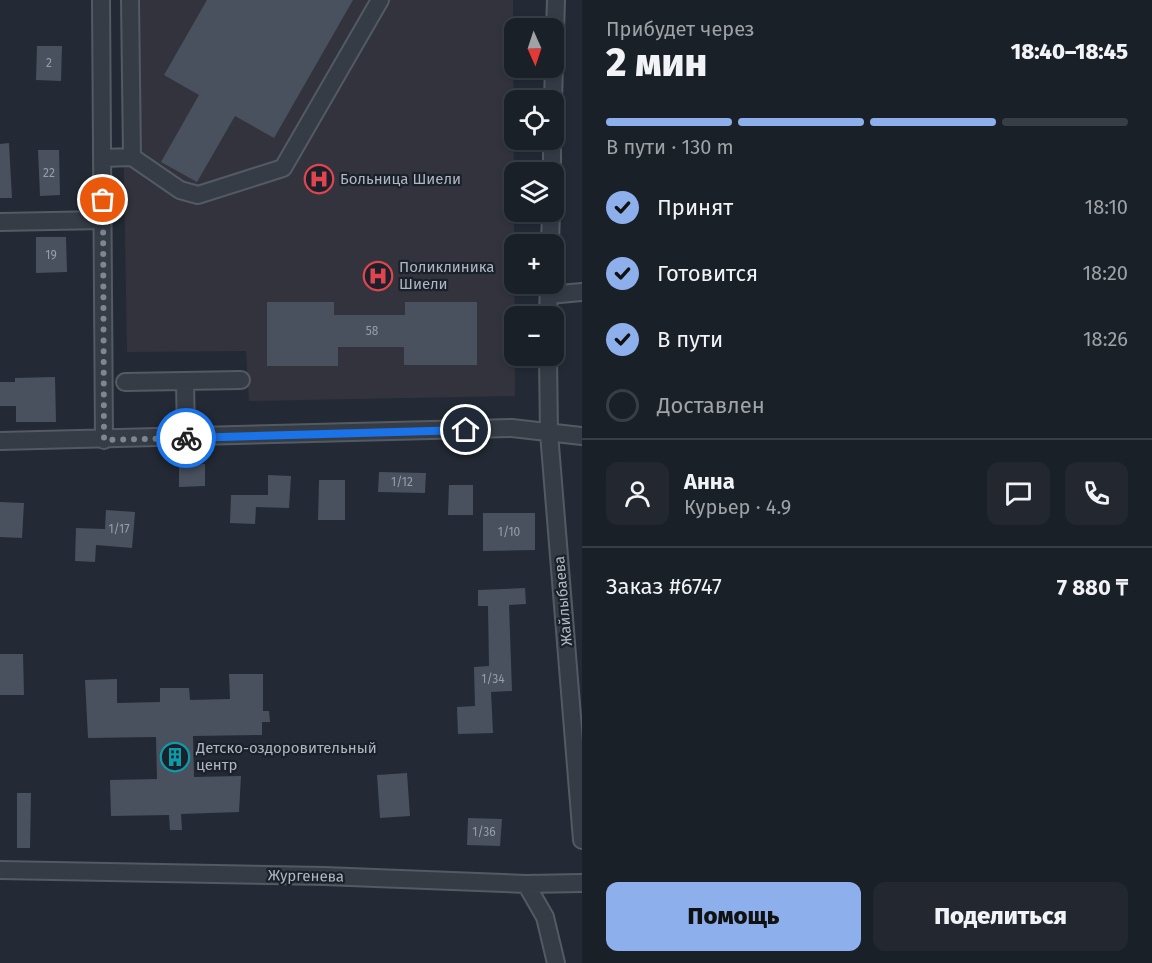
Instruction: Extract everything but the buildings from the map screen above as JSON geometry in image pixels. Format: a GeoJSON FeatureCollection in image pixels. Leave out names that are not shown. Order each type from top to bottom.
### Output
{"type":"FeatureCollection","features":[{"type":"Feature","properties":{"kind":"street"},"geometry":{"type":"LineString","coordinates":[[101,0],[104,440]]}},
{"type":"Feature","properties":{"kind":"street"},"geometry":{"type":"LineString","coordinates":[[130,0],[132,157]]}},
{"type":"Feature","properties":{"kind":"street"},"geometry":{"type":"LineString","coordinates":[[103,158],[132,157],[180,190],[198,195],[283,168],[381,0]]}},
{"type":"Feature","properties":{"kind":"street"},"geometry":{"type":"LineString","coordinates":[[553,90],[556,0]]}},
{"type":"Feature","properties":{"kind":"street"},"geometry":{"type":"LineString","coordinates":[[0,222],[103,220]]}},
{"type":"Feature","properties":{"kind":"street"},"geometry":{"type":"LineString","coordinates":[[564,290],[582,292]]}},
{"type":"Feature","properties":{"kind":"street","name":"Жайлыбаева"},"geometry":{"type":"LineString","coordinates":[[548,366],[549,433],[582,840]]}},
{"type":"Feature","properties":{"kind":"street"},"geometry":{"type":"LineString","coordinates":[[125,382],[241,380]]}},
{"type":"Feature","properties":{"kind":"street"},"geometry":{"type":"LineString","coordinates":[[185,381],[186,438]]}},
{"type":"Feature","properties":{"kind":"street"},"geometry":{"type":"LineString","coordinates":[[0,441],[512,428],[582,436]]}},
{"type":"Feature","properties":{"kind":"street","name":"Жургенева"},"geometry":{"type":"LineString","coordinates":[[0,870],[324,876],[526,884],[582,883]]}},
{"type":"Feature","properties":{"kind":"street"},"geometry":{"type":"LineString","coordinates":[[526,884],[545,917],[556,963]]}},
{"type":"Feature","properties":{"kind":"shaded area","name":"Больница Шиели"},"geometry":{"type":"Polygon","coordinates":[[[121,0],[513,0],[513,18],[504,18],[504,78],[513,78],[513,90],[504,90],[504,150],[514,150],[514,162],[504,162],[504,222],[514,222],[514,234],[504,234],[504,294],[514,294],[515,306],[504,306],[504,366],[515,366],[515,396],[249,401],[246,351],[127,352],[121,0]]]}},
{"type":"Feature","properties":{"kind":"way so far"},"geometry":{"type":"LineString","coordinates":[[103,200],[104,440],[186,438]]}},
{"type":"Feature","properties":{"kind":"place","name":"Больница Шиели"},"geometry":{"type":"Point","coordinates":[319,179]}},
{"type":"Feature","properties":{"kind":"place","name":"Поликлиника Шиели"},"geometry":{"type":"Point","coordinates":[378,276]}},
{"type":"Feature","properties":{"kind":"place","name":"Детско-оздоровительный центр"},"geometry":{"type":"Point","coordinates":[175,757]}},
{"type":"Feature","properties":{"kind":"route"},"geometry":{"type":"LineString","coordinates":[[186,438],[466,430]]}}]}
